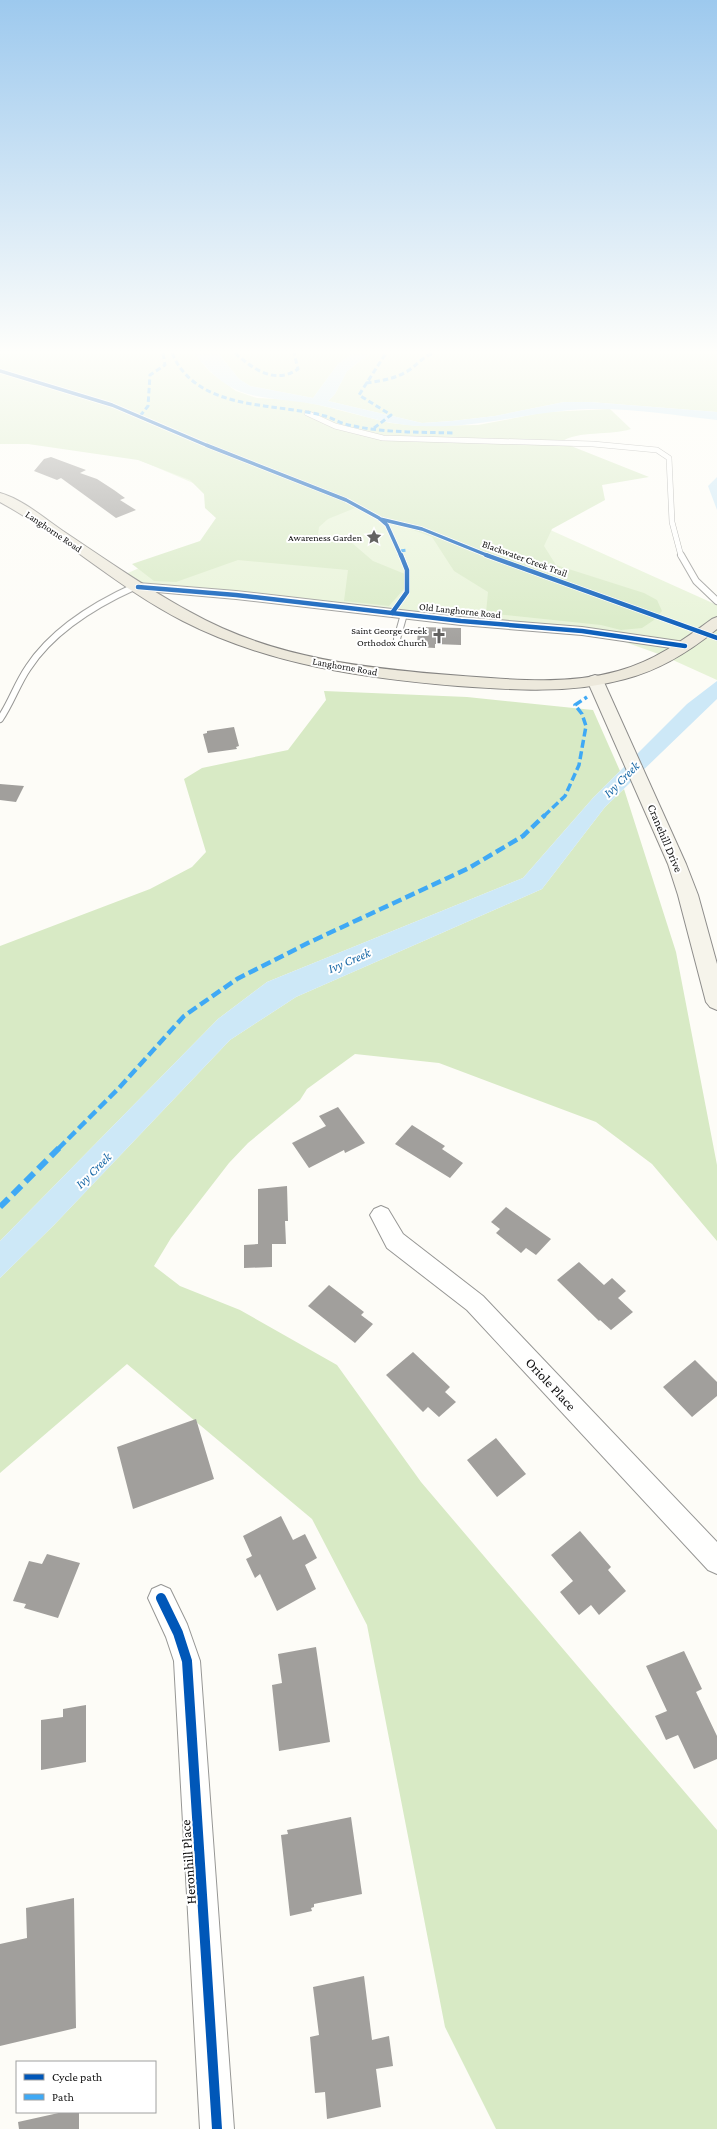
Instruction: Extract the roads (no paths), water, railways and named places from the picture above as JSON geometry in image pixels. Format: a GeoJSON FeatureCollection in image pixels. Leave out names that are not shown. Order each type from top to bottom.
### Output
{"type":"FeatureCollection","features":[{"type":"Feature","properties":{"kind":"main road","name":"Langhorne Road"},"geometry":{"type":"LineString","coordinates":[[0,497],[188,618],[217,632],[258,647],[320,662],[420,677],[516,685],[575,683],[618,676],[636,670],[685,646],[717,622]]}},
{"type":"Feature","properties":{"kind":"main road","name":"Cranehill Drive"},"geometry":{"type":"LineString","coordinates":[[595,680],[677,864],[688,895],[717,1002]]}},
{"type":"Feature","properties":{"kind":"street","name":"Old Langhorne Road"},"geometry":{"type":"LineString","coordinates":[[137,586],[236,595],[422,616],[582,630],[685,646]]}},
{"type":"Feature","properties":{"kind":"street","name":"Oriole Place"},"geometry":{"type":"LineString","coordinates":[[381,1215],[395,1241],[411,1255],[475,1303],[717,1561]]}},
{"type":"Feature","properties":{"kind":"street","name":"Heronhill Place"},"geometry":{"type":"LineString","coordinates":[[161,1598],[178,1633],[187,1661],[217,2129]]}},
{"type":"Feature","properties":{"kind":"lane"},"geometry":{"type":"LineString","coordinates":[[661,452],[669,458],[669,501],[673,526],[681,554],[695,580],[713,599],[717,600]]}},
{"type":"Feature","properties":{"kind":"lane"},"geometry":{"type":"LineString","coordinates":[[0,719],[5,713],[28,668],[42,651],[84,614],[113,595],[137,586]]}},
{"type":"Feature","properties":{"kind":"lane"},"geometry":{"type":"LineString","coordinates":[[397,639],[404,614]]}},
{"type":"Feature","properties":{"kind":"water"},"geometry":{"type":"Polygon","coordinates":[[[717,477],[717,510],[708,486],[717,477]]]}},
{"type":"Feature","properties":{"kind":"water","name":"Ivy Creek"},"geometry":{"type":"Polygon","coordinates":[[[717,681],[717,699],[605,807],[542,889],[296,997],[230,1040],[54,1225],[0,1278],[0,1241],[218,1019],[267,982],[523,878],[593,798],[687,704],[717,681]]]}},
{"type":"Feature","properties":{"kind":"place","name":"Awareness Garden"},"geometry":{"type":"Point","coordinates":[374,537]}},
{"type":"Feature","properties":{"kind":"place","name":"Saint George Greek Orthodox Church"},"geometry":{"type":"Point","coordinates":[439,636]}}]}
